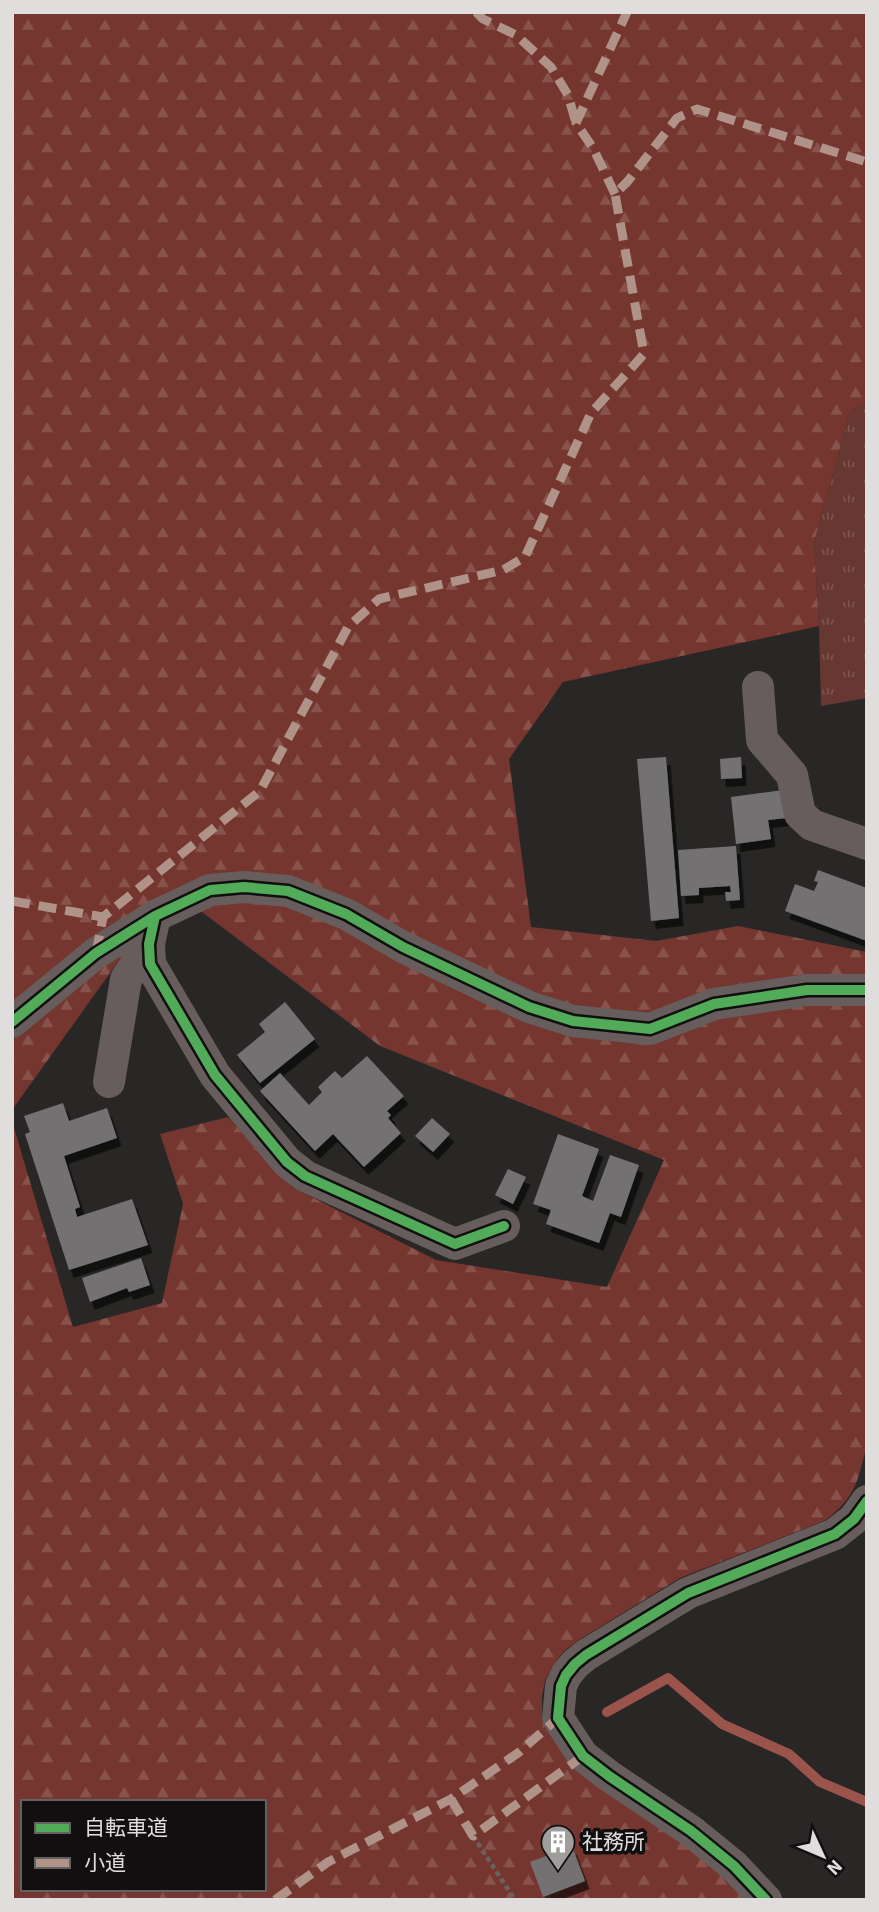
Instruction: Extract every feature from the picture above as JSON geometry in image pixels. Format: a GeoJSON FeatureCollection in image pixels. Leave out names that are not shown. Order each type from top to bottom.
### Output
{"type":"FeatureCollection","features":[{"type":"Feature","properties":{"kind":"street"},"geometry":{"type":"LineString","coordinates":[[758,687],[762,740],[792,775],[800,814],[812,825],[867,844]]}},
{"type":"Feature","properties":{"kind":"street"},"geometry":{"type":"LineString","coordinates":[[12,1022],[96,953],[152,930],[209,890],[244,887],[288,891],[346,914],[403,947],[529,1007],[585,1023],[650,1029],[714,1004],[807,990],[867,990]]}},
{"type":"Feature","properties":{"kind":"street"},"geometry":{"type":"LineString","coordinates":[[109,1082],[126,979],[152,930]]}},
{"type":"Feature","properties":{"kind":"street"},"geometry":{"type":"LineString","coordinates":[[152,930],[150,964],[215,1075],[287,1162],[305,1176],[455,1244],[504,1226]]}},
{"type":"Feature","properties":{"kind":"street"},"geometry":{"type":"LineString","coordinates":[[766,1900],[734,1866],[691,1831],[583,1756],[558,1718],[561,1686],[575,1664],[641,1621],[688,1593],[835,1534],[854,1519],[867,1501]]}},
{"type":"Feature","properties":{"kind":"path"},"geometry":{"type":"LineString","coordinates":[[473,1836],[515,1900]]}},
{"type":"Feature","properties":{"kind":"green space"},"geometry":{"type":"Polygon","coordinates":[[[12,12],[867,12],[867,403],[850,411],[814,543],[819,626],[563,682],[509,759],[531,927],[656,941],[738,926],[867,952],[867,979],[648,1017],[575,1010],[244,875],[12,1006],[12,12]]]}},
{"type":"Feature","properties":{"kind":"green space"},"geometry":{"type":"Polygon","coordinates":[[[867,403],[867,698],[821,706],[814,543],[850,411],[867,403]]]}},
{"type":"Feature","properties":{"kind":"green space"},"geometry":{"type":"Polygon","coordinates":[[[213,902],[285,903],[341,925],[524,1018],[717,1015],[807,1003],[867,1003],[867,1445],[854,1487],[844,1503],[826,1520],[680,1578],[577,1641],[563,1652],[552,1667],[542,1695],[542,1718],[574,1764],[684,1840],[749,1900],[12,1900],[12,1121],[73,1327],[162,1303],[183,1204],[160,1134],[228,1117],[292,1187],[436,1260],[607,1287],[664,1160],[380,1046],[198,909],[213,902]]]}},
{"type":"Feature","properties":{"kind":"green space"},"geometry":{"type":"Polygon","coordinates":[[[130,945],[12,1110],[12,1042],[20,1031],[130,945]]]}},
{"type":"Feature","properties":{"kind":"building"},"geometry":{"type":"Polygon","coordinates":[[[666,757],[679,918],[651,921],[637,759],[666,757]]]}},
{"type":"Feature","properties":{"kind":"building"},"geometry":{"type":"Polygon","coordinates":[[[741,757],[742,778],[721,779],[720,759],[741,757]]]}},
{"type":"Feature","properties":{"kind":"building"},"geometry":{"type":"Polygon","coordinates":[[[783,790],[787,818],[768,820],[771,839],[736,844],[731,797],[783,790]]]}},
{"type":"Feature","properties":{"kind":"building"},"geometry":{"type":"Polygon","coordinates":[[[736,846],[740,900],[726,901],[725,892],[731,892],[730,886],[699,888],[699,895],[681,896],[678,850],[736,846]]]}},
{"type":"Feature","properties":{"kind":"building"},"geometry":{"type":"Polygon","coordinates":[[[818,870],[867,888],[867,941],[785,911],[795,884],[814,891],[818,882],[814,881],[818,870]]]}},
{"type":"Feature","properties":{"kind":"building"},"geometry":{"type":"Polygon","coordinates":[[[285,1002],[315,1039],[260,1083],[237,1055],[265,1032],[259,1024],[285,1002]]]}},
{"type":"Feature","properties":{"kind":"building"},"geometry":{"type":"Polygon","coordinates":[[[367,1056],[404,1096],[387,1111],[391,1115],[388,1118],[401,1133],[364,1167],[333,1134],[315,1151],[260,1091],[280,1073],[309,1105],[322,1092],[318,1087],[335,1071],[342,1078],[367,1056]]]}},
{"type":"Feature","properties":{"kind":"building"},"geometry":{"type":"Polygon","coordinates":[[[63,1103],[69,1121],[107,1108],[117,1138],[64,1156],[80,1207],[75,1209],[77,1217],[132,1199],[148,1245],[69,1270],[25,1134],[30,1132],[24,1116],[63,1103]]]}},
{"type":"Feature","properties":{"kind":"building"},"geometry":{"type":"Polygon","coordinates":[[[432,1118],[450,1134],[433,1152],[415,1136],[432,1118]]]}},
{"type":"Feature","properties":{"kind":"building"},"geometry":{"type":"Polygon","coordinates":[[[558,1134],[599,1149],[582,1196],[593,1201],[610,1155],[639,1165],[621,1217],[610,1213],[599,1243],[546,1224],[551,1210],[533,1204],[558,1134]]]}},
{"type":"Feature","properties":{"kind":"building"},"geometry":{"type":"Polygon","coordinates":[[[508,1169],[526,1177],[513,1204],[495,1195],[508,1169]]]}},
{"type":"Feature","properties":{"kind":"building"},"geometry":{"type":"Polygon","coordinates":[[[141,1258],[150,1285],[129,1292],[127,1288],[90,1302],[82,1278],[141,1258]]]}},
{"type":"Feature","properties":{"kind":"building","name":"社務所"},"geometry":{"type":"Polygon","coordinates":[[[572,1846],[585,1881],[543,1897],[530,1862],[572,1846]]]}},
{"type":"Feature","properties":{"kind":"waterway"},"geometry":{"type":"LineString","coordinates":[[607,1712],[668,1678],[722,1724],[789,1754],[820,1782],[867,1802]]}},
{"type":"Feature","properties":{"kind":"marked path"},"geometry":{"type":"LineString","coordinates":[[476,12],[483,19],[516,35],[551,67],[568,95],[576,123]]}},
{"type":"Feature","properties":{"kind":"marked path"},"geometry":{"type":"LineString","coordinates":[[615,194],[593,148],[576,123],[627,12]]}},
{"type":"Feature","properties":{"kind":"marked path"},"geometry":{"type":"LineString","coordinates":[[96,953],[103,917],[260,791],[348,627],[379,599],[503,570],[525,557],[591,413],[644,354],[615,194],[677,118],[697,109],[867,162]]}},
{"type":"Feature","properties":{"kind":"marked path"},"geometry":{"type":"LineString","coordinates":[[12,901],[103,917]]}},
{"type":"Feature","properties":{"kind":"marked path"},"geometry":{"type":"LineString","coordinates":[[275,1900],[328,1862],[451,1799],[518,1753],[558,1718]]}},
{"type":"Feature","properties":{"kind":"marked path"},"geometry":{"type":"LineString","coordinates":[[451,1799],[473,1836],[583,1756]]}},
{"type":"Feature","properties":{"kind":"cycle path"},"geometry":{"type":"LineString","coordinates":[[12,1022],[96,953],[155,916],[210,890],[244,887],[288,891],[346,914],[403,947],[529,1007],[573,1021],[650,1029],[714,1004],[807,990],[867,990]]}},
{"type":"Feature","properties":{"kind":"cycle path"},"geometry":{"type":"LineString","coordinates":[[155,916],[149,944],[150,964],[215,1075],[287,1162],[305,1176],[455,1244],[504,1226]]}},
{"type":"Feature","properties":{"kind":"cycle path"},"geometry":{"type":"LineString","coordinates":[[766,1900],[734,1866],[691,1831],[583,1756],[558,1718],[561,1686],[566,1675],[586,1655],[688,1593],[835,1534],[854,1519],[867,1501]]}},
{"type":"Feature","properties":{"kind":"place","name":"社務所"},"geometry":{"type":"Point","coordinates":[558,1872]}}]}
